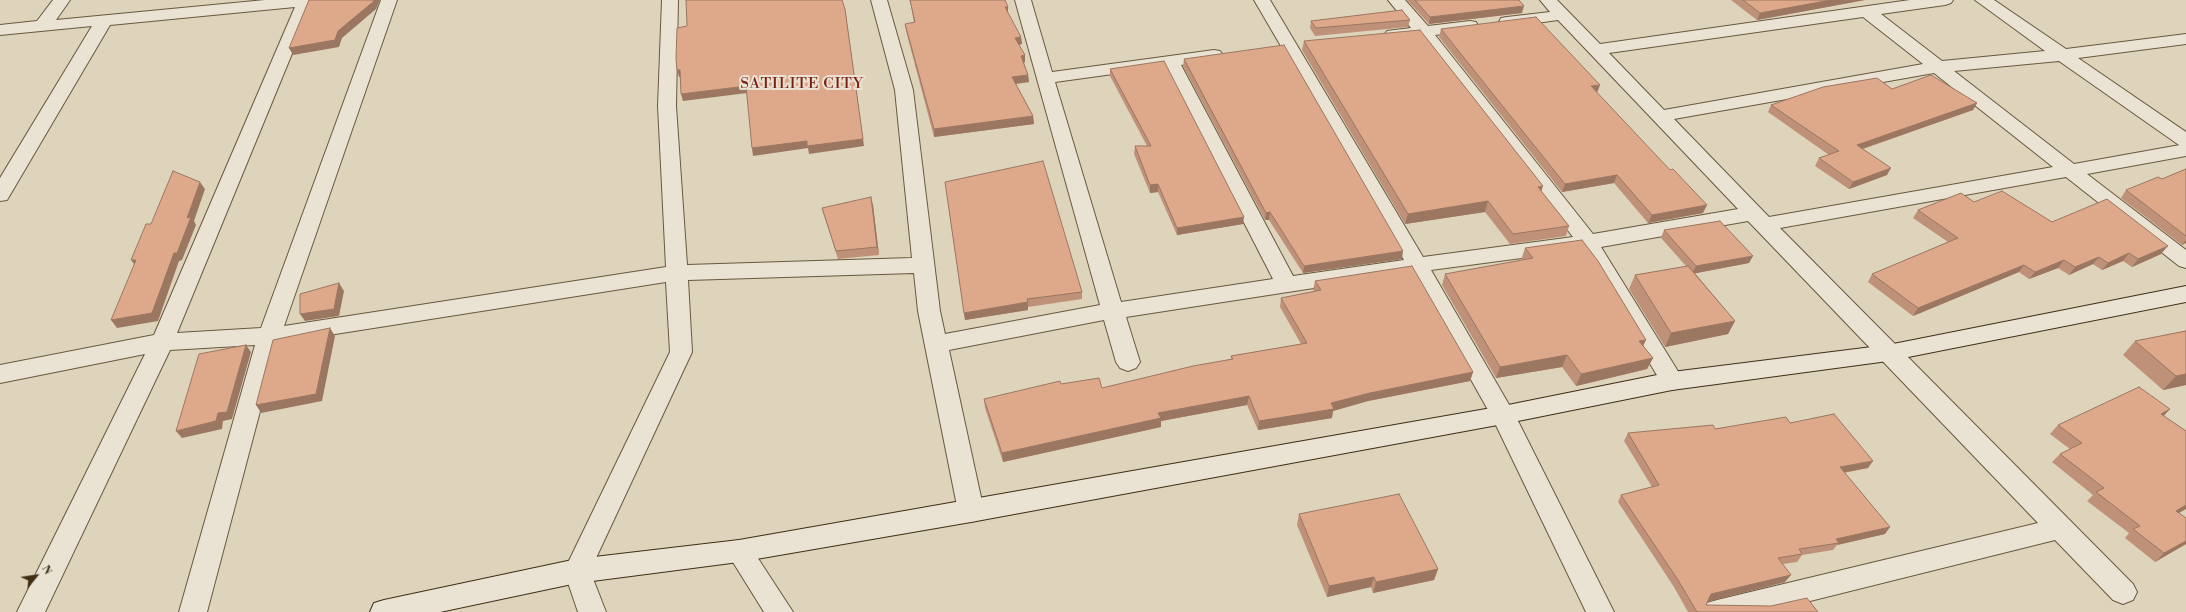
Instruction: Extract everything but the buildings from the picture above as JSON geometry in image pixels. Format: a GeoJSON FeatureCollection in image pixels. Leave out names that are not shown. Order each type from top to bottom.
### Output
{"type":"FeatureCollection","features":[{"type":"Feature","properties":{"kind":"street"},"geometry":{"type":"LineString","coordinates":[[42,26],[62,0]]}},
{"type":"Feature","properties":{"kind":"street"},"geometry":{"type":"LineString","coordinates":[[0,30],[104,20],[201,6],[312,0],[162,342],[31,612]]}},
{"type":"Feature","properties":{"kind":"street"},"geometry":{"type":"LineString","coordinates":[[193,612],[269,336],[389,0]]}},
{"type":"Feature","properties":{"kind":"street"},"geometry":{"type":"LineString","coordinates":[[592,612],[577,571],[681,352],[667,106],[670,0]]}},
{"type":"Feature","properties":{"kind":"street"},"geometry":{"type":"LineString","coordinates":[[879,0],[904,90],[929,311],[971,511]]}},
{"type":"Feature","properties":{"kind":"street"},"geometry":{"type":"LineString","coordinates":[[1023,0],[1128,362]]}},
{"type":"Feature","properties":{"kind":"street"},"geometry":{"type":"LineString","coordinates":[[1262,0],[1503,415],[1600,612]]}},
{"type":"Feature","properties":{"kind":"street"},"geometry":{"type":"LineString","coordinates":[[1396,0],[1424,32],[1588,242],[1672,381]]}},
{"type":"Feature","properties":{"kind":"street"},"geometry":{"type":"LineString","coordinates":[[1595,50],[1945,0]]}},
{"type":"Feature","properties":{"kind":"street"},"geometry":{"type":"LineString","coordinates":[[1983,0],[2186,141]]}},
{"type":"Feature","properties":{"kind":"street"},"geometry":{"type":"LineString","coordinates":[[1376,37],[1489,24],[1555,7],[1888,353],[2123,592]]}},
{"type":"Feature","properties":{"kind":"street"},"geometry":{"type":"LineString","coordinates":[[1866,11],[2186,261]]}},
{"type":"Feature","properties":{"kind":"street"},"geometry":{"type":"LineString","coordinates":[[0,195],[104,20]]}},
{"type":"Feature","properties":{"kind":"street"},"geometry":{"type":"LineString","coordinates":[[1660,116],[1938,68],[2062,55],[2186,38]]}},
{"type":"Feature","properties":{"kind":"street"},"geometry":{"type":"LineString","coordinates":[[1045,78],[1234,52]]}},
{"type":"Feature","properties":{"kind":"street"},"geometry":{"type":"LineString","coordinates":[[1170,61],[1287,285]]}},
{"type":"Feature","properties":{"kind":"street"},"geometry":{"type":"LineString","coordinates":[[936,344],[1112,311],[1417,265],[1760,219],[2071,171],[2186,150]]}},
{"type":"Feature","properties":{"kind":"street"},"geometry":{"type":"LineString","coordinates":[[0,374],[162,342],[269,336],[676,273],[924,265]]}},
{"type":"Feature","properties":{"kind":"street"},"geometry":{"type":"LineString","coordinates":[[384,612],[577,571],[740,551],[1503,415],[1672,381],[1888,353],[2186,294]]}},
{"type":"Feature","properties":{"kind":"street"},"geometry":{"type":"LineString","coordinates":[[1717,612],[2061,528]]}},
{"type":"Feature","properties":{"kind":"street"},"geometry":{"type":"LineString","coordinates":[[740,551],[779,612]]}},
{"type":"Feature","properties":{"kind":"district","name":"SATILITE CITY"},"geometry":{"type":"Point","coordinates":[802,84]}}]}
